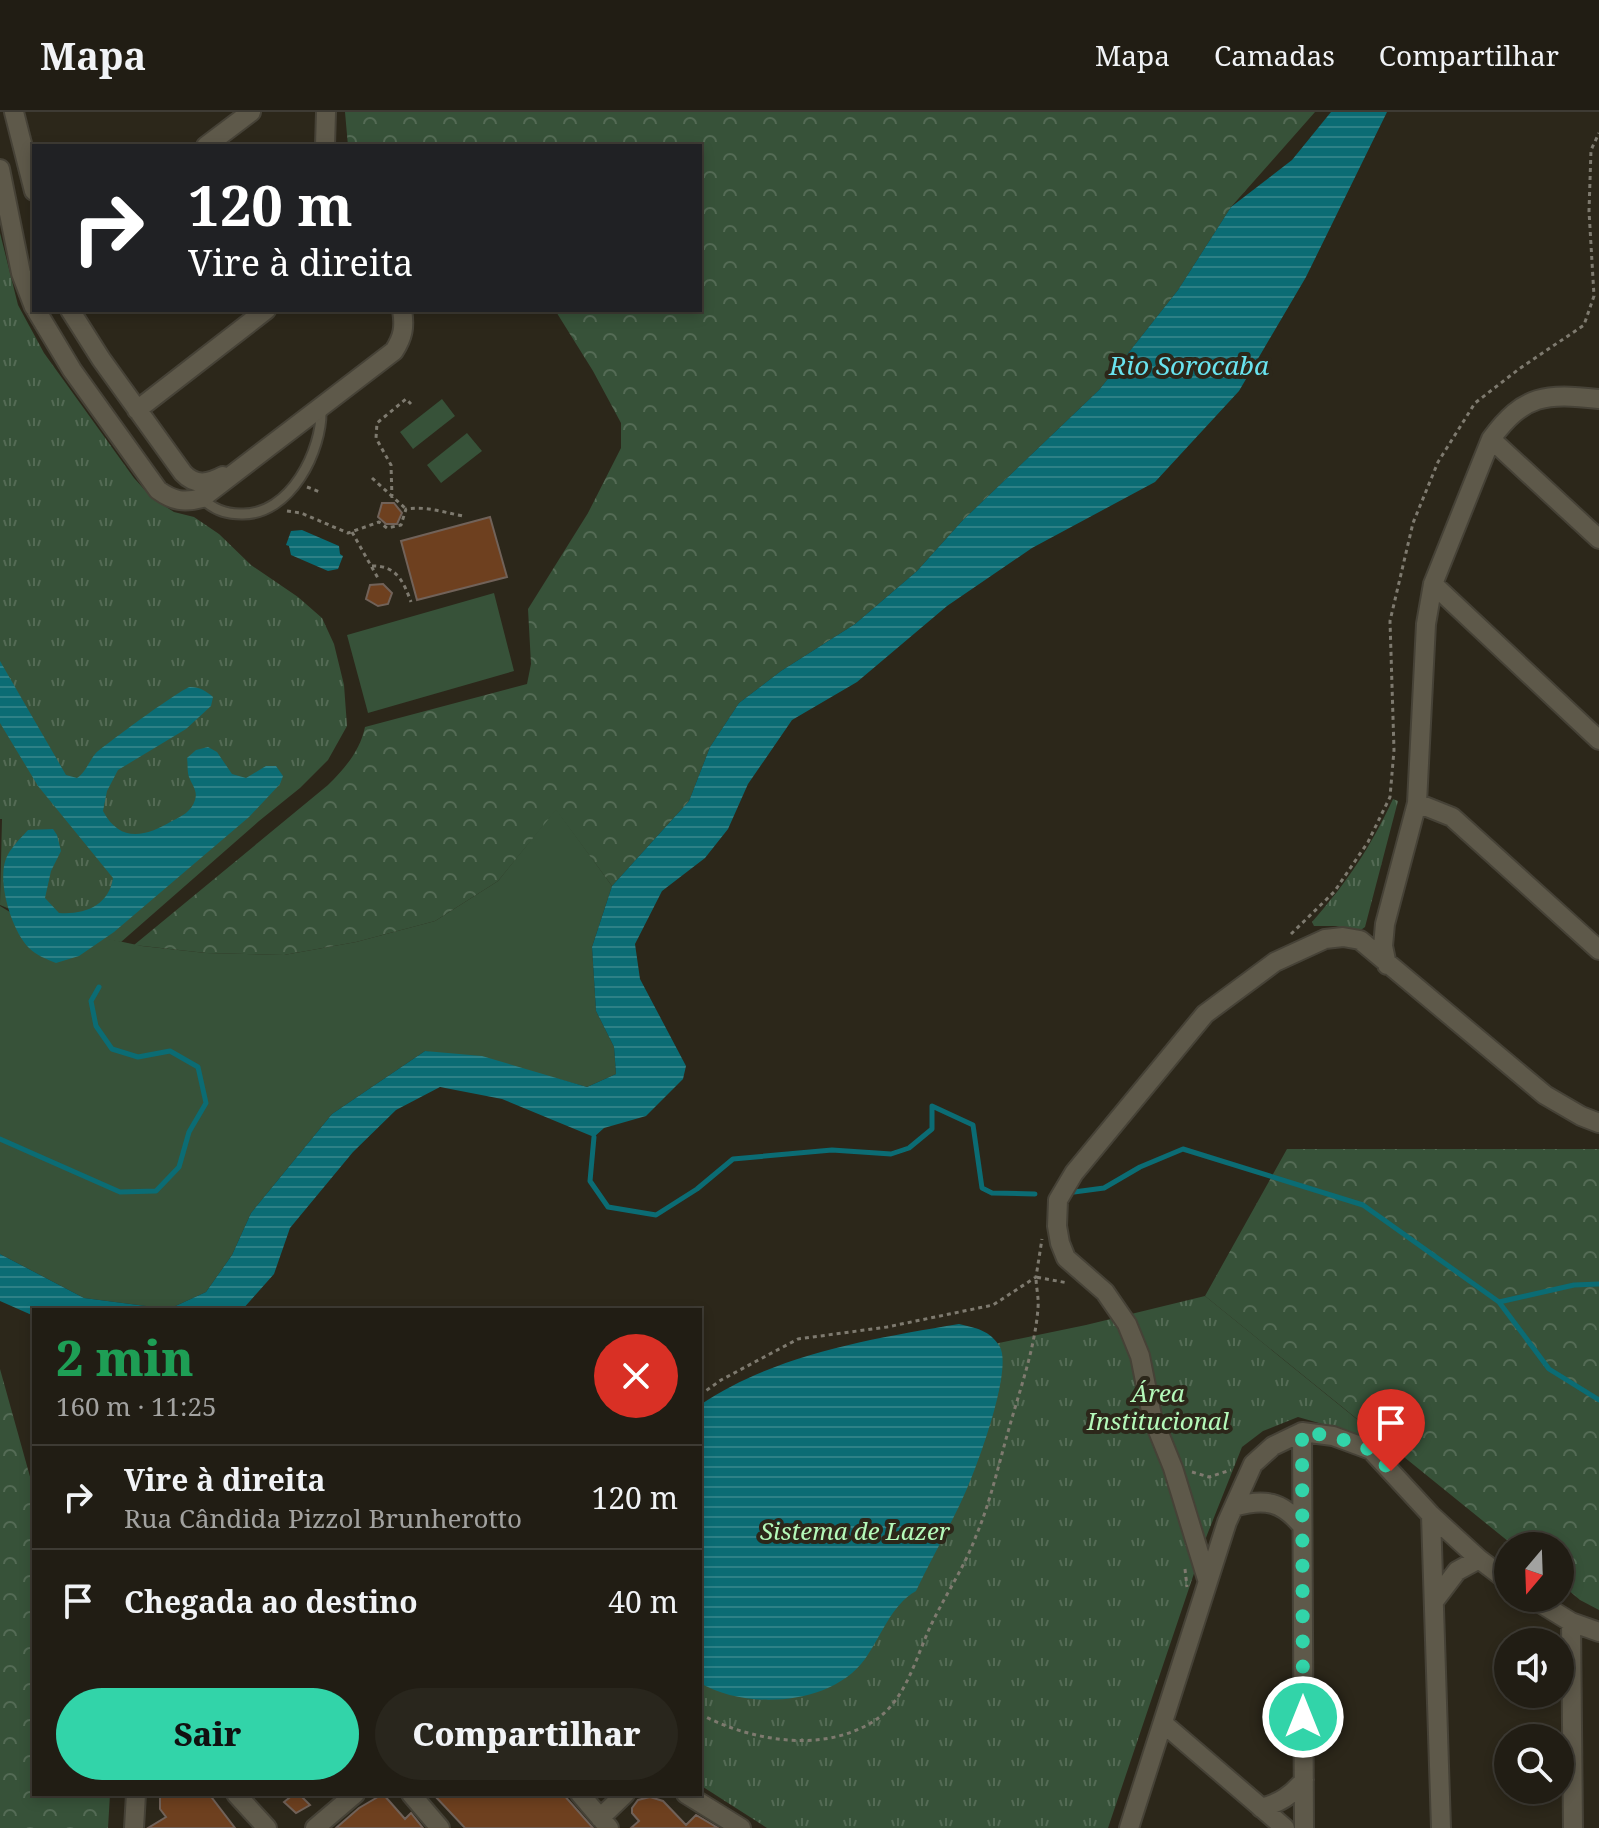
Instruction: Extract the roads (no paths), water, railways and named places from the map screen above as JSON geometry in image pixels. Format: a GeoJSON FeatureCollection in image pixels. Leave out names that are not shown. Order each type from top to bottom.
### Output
{"type":"FeatureCollection","features":[{"type":"Feature","properties":{"kind":"street"},"geometry":{"type":"LineString","coordinates":[[14,112],[32,183]]}},
{"type":"Feature","properties":{"kind":"street"},"geometry":{"type":"LineString","coordinates":[[209,144],[251,112]]}},
{"type":"Feature","properties":{"kind":"street"},"geometry":{"type":"LineString","coordinates":[[325,144],[326,112]]}},
{"type":"Feature","properties":{"kind":"street"},"geometry":{"type":"LineString","coordinates":[[0,169],[32,294]]}},
{"type":"Feature","properties":{"kind":"street"},"geometry":{"type":"LineString","coordinates":[[37,312],[72,370],[158,490],[178,501],[202,498],[394,351],[402,338],[402,312]]}},
{"type":"Feature","properties":{"kind":"street"},"geometry":{"type":"LineString","coordinates":[[71,312],[101,359],[188,479],[210,483],[243,466]]}},
{"type":"Feature","properties":{"kind":"street"},"geometry":{"type":"LineString","coordinates":[[137,410],[263,312]]}},
{"type":"Feature","properties":{"kind":"street"},"geometry":{"type":"LineString","coordinates":[[1387,965],[1383,946],[1385,924],[1417,803],[1426,624],[1433,584],[1491,439],[1503,423],[1524,404],[1564,395],[1599,399]]}},
{"type":"Feature","properties":{"kind":"street"},"geometry":{"type":"LineString","coordinates":[[1491,439],[1599,539]]}},
{"type":"Feature","properties":{"kind":"street"},"geometry":{"type":"LineString","coordinates":[[1433,584],[1599,740]]}},
{"type":"Feature","properties":{"kind":"street"},"geometry":{"type":"LineString","coordinates":[[1417,803],[1452,817],[1599,950]]}},
{"type":"Feature","properties":{"kind":"street"},"geometry":{"type":"LineString","coordinates":[[1207,1579],[1173,1468],[1152,1416],[1140,1356],[1127,1324],[1105,1292],[1066,1258],[1057,1226],[1058,1200],[1074,1173],[1205,1014],[1275,962],[1325,939],[1343,937],[1360,940],[1545,1095],[1599,1123]]}},
{"type":"Feature","properties":{"kind":"street"},"geometry":{"type":"LineString","coordinates":[[1302,1432],[1304,1828]]}},
{"type":"Feature","properties":{"kind":"street"},"geometry":{"type":"LineString","coordinates":[[1129,1828],[1207,1579],[1234,1507],[1253,1464],[1273,1446],[1302,1432],[1333,1436],[1371,1450],[1431,1515],[1494,1570]]}},
{"type":"Feature","properties":{"kind":"street"},"geometry":{"type":"LineString","coordinates":[[1234,1507],[1251,1502],[1272,1504],[1289,1510],[1302,1526]]}},
{"type":"Feature","properties":{"kind":"street"},"geometry":{"type":"LineString","coordinates":[[1431,1515],[1441,1828]]}},
{"type":"Feature","properties":{"kind":"street"},"geometry":{"type":"LineString","coordinates":[[1435,1600],[1457,1571],[1479,1559]]}},
{"type":"Feature","properties":{"kind":"street"},"geometry":{"type":"LineString","coordinates":[[1555,1612],[1571,1622],[1599,1632]]}},
{"type":"Feature","properties":{"kind":"street"},"geometry":{"type":"LineString","coordinates":[[1571,1622],[1573,1828]]}},
{"type":"Feature","properties":{"kind":"street"},"geometry":{"type":"LineString","coordinates":[[1164,1724],[1285,1828]]}},
{"type":"Feature","properties":{"kind":"street"},"geometry":{"type":"LineString","coordinates":[[1261,1808],[1288,1797],[1304,1780]]}},
{"type":"Feature","properties":{"kind":"street"},"geometry":{"type":"LineString","coordinates":[[134,1828],[136,1796]]}},
{"type":"Feature","properties":{"kind":"street"},"geometry":{"type":"LineString","coordinates":[[238,1796],[267,1828]]}},
{"type":"Feature","properties":{"kind":"street"},"geometry":{"type":"LineString","coordinates":[[315,1828],[353,1796]]}},
{"type":"Feature","properties":{"kind":"street"},"geometry":{"type":"LineString","coordinates":[[413,1796],[440,1828]]}},
{"type":"Feature","properties":{"kind":"street"},"geometry":{"type":"LineString","coordinates":[[582,1796],[605,1823],[624,1796]]}},
{"type":"Feature","properties":{"kind":"street"},"geometry":{"type":"LineString","coordinates":[[689,1796],[741,1828]]}},
{"type":"Feature","properties":{"kind":"lane"},"geometry":{"type":"LineString","coordinates":[[202,498],[215,509],[230,514],[252,515],[272,507],[299,479],[315,446],[321,408]]}},
{"type":"Feature","properties":{"kind":"water","name":"Rio Sorocaba"},"geometry":{"type":"Polygon","coordinates":[[[1331,112],[1387,112],[1306,277],[1239,391],[1155,482],[1032,548],[947,606],[857,682],[792,720],[748,784],[728,829],[705,858],[662,891],[635,944],[640,979],[686,1066],[683,1079],[646,1116],[604,1128],[594,1137],[502,1099],[440,1087],[396,1110],[353,1152],[290,1228],[274,1274],[244,1308],[171,1308],[206,1292],[232,1255],[251,1213],[332,1114],[425,1051],[482,1056],[587,1087],[616,1074],[614,1047],[596,1011],[592,947],[612,886],[689,801],[710,747],[739,703],[781,671],[855,624],[917,571],[962,521],[1099,390],[1178,290],[1231,207],[1292,160],[1331,112]]]}},
{"type":"Feature","properties":{"kind":"water"},"geometry":{"type":"Polygon","coordinates":[[[302,530],[339,546],[343,556],[338,569],[328,571],[291,555],[286,545],[291,531],[302,530]]]}},
{"type":"Feature","properties":{"kind":"water"},"geometry":{"type":"Polygon","coordinates":[[[0,661],[66,775],[77,778],[96,753],[184,690],[197,688],[213,697],[211,706],[186,729],[118,770],[107,791],[103,811],[117,828],[125,832],[152,831],[189,811],[196,794],[188,775],[187,758],[196,750],[208,747],[217,752],[232,774],[246,778],[266,766],[276,766],[283,776],[280,784],[249,817],[114,932],[79,956],[56,963],[29,948],[13,920],[3,876],[10,851],[28,830],[53,829],[61,851],[51,871],[45,898],[59,913],[78,912],[94,906],[107,895],[113,878],[38,786],[0,723],[0,661]]]}},
{"type":"Feature","properties":{"kind":"water","name":"Rio Sorocaba"},"geometry":{"type":"Polygon","coordinates":[[[0,1254],[84,1298],[161,1308],[32,1308],[32,1315],[0,1301],[0,1254]]]}},
{"type":"Feature","properties":{"kind":"water"},"geometry":{"type":"Polygon","coordinates":[[[959,1324],[992,1337],[1000,1347],[1003,1360],[997,1400],[967,1489],[916,1591],[893,1613],[865,1659],[850,1675],[831,1686],[787,1699],[763,1700],[719,1692],[702,1684],[702,1404],[729,1387],[792,1361],[892,1336],[959,1324]]]}},
{"type":"Feature","properties":{"kind":"waterway"},"geometry":{"type":"LineString","coordinates":[[0,1139],[120,1192],[156,1191],[179,1167],[189,1132],[206,1103],[198,1067],[170,1051],[138,1057],[112,1049],[96,1026],[91,1001],[99,987]]}},
{"type":"Feature","properties":{"kind":"waterway"},"geometry":{"type":"LineString","coordinates":[[594,1137],[590,1181],[608,1207],[656,1215],[697,1189],[733,1159],[832,1150],[891,1154],[909,1148],[932,1129],[932,1106],[973,1125],[982,1188],[992,1193],[1035,1194]]}},
{"type":"Feature","properties":{"kind":"waterway"},"geometry":{"type":"LineString","coordinates":[[1074,1192],[1104,1188],[1140,1167],[1183,1149],[1363,1205],[1499,1302],[1574,1285],[1599,1284]]}},
{"type":"Feature","properties":{"kind":"waterway"},"geometry":{"type":"LineString","coordinates":[[1499,1302],[1549,1369],[1599,1400]]}},
{"type":"Feature","properties":{"kind":"park label","name":"Área Institucional"},"geometry":{"type":"Point","coordinates":[1158,1406]}},
{"type":"Feature","properties":{"kind":"park label","name":"Sistema de Lazer"},"geometry":{"type":"Point","coordinates":[855,1530]}}]}
